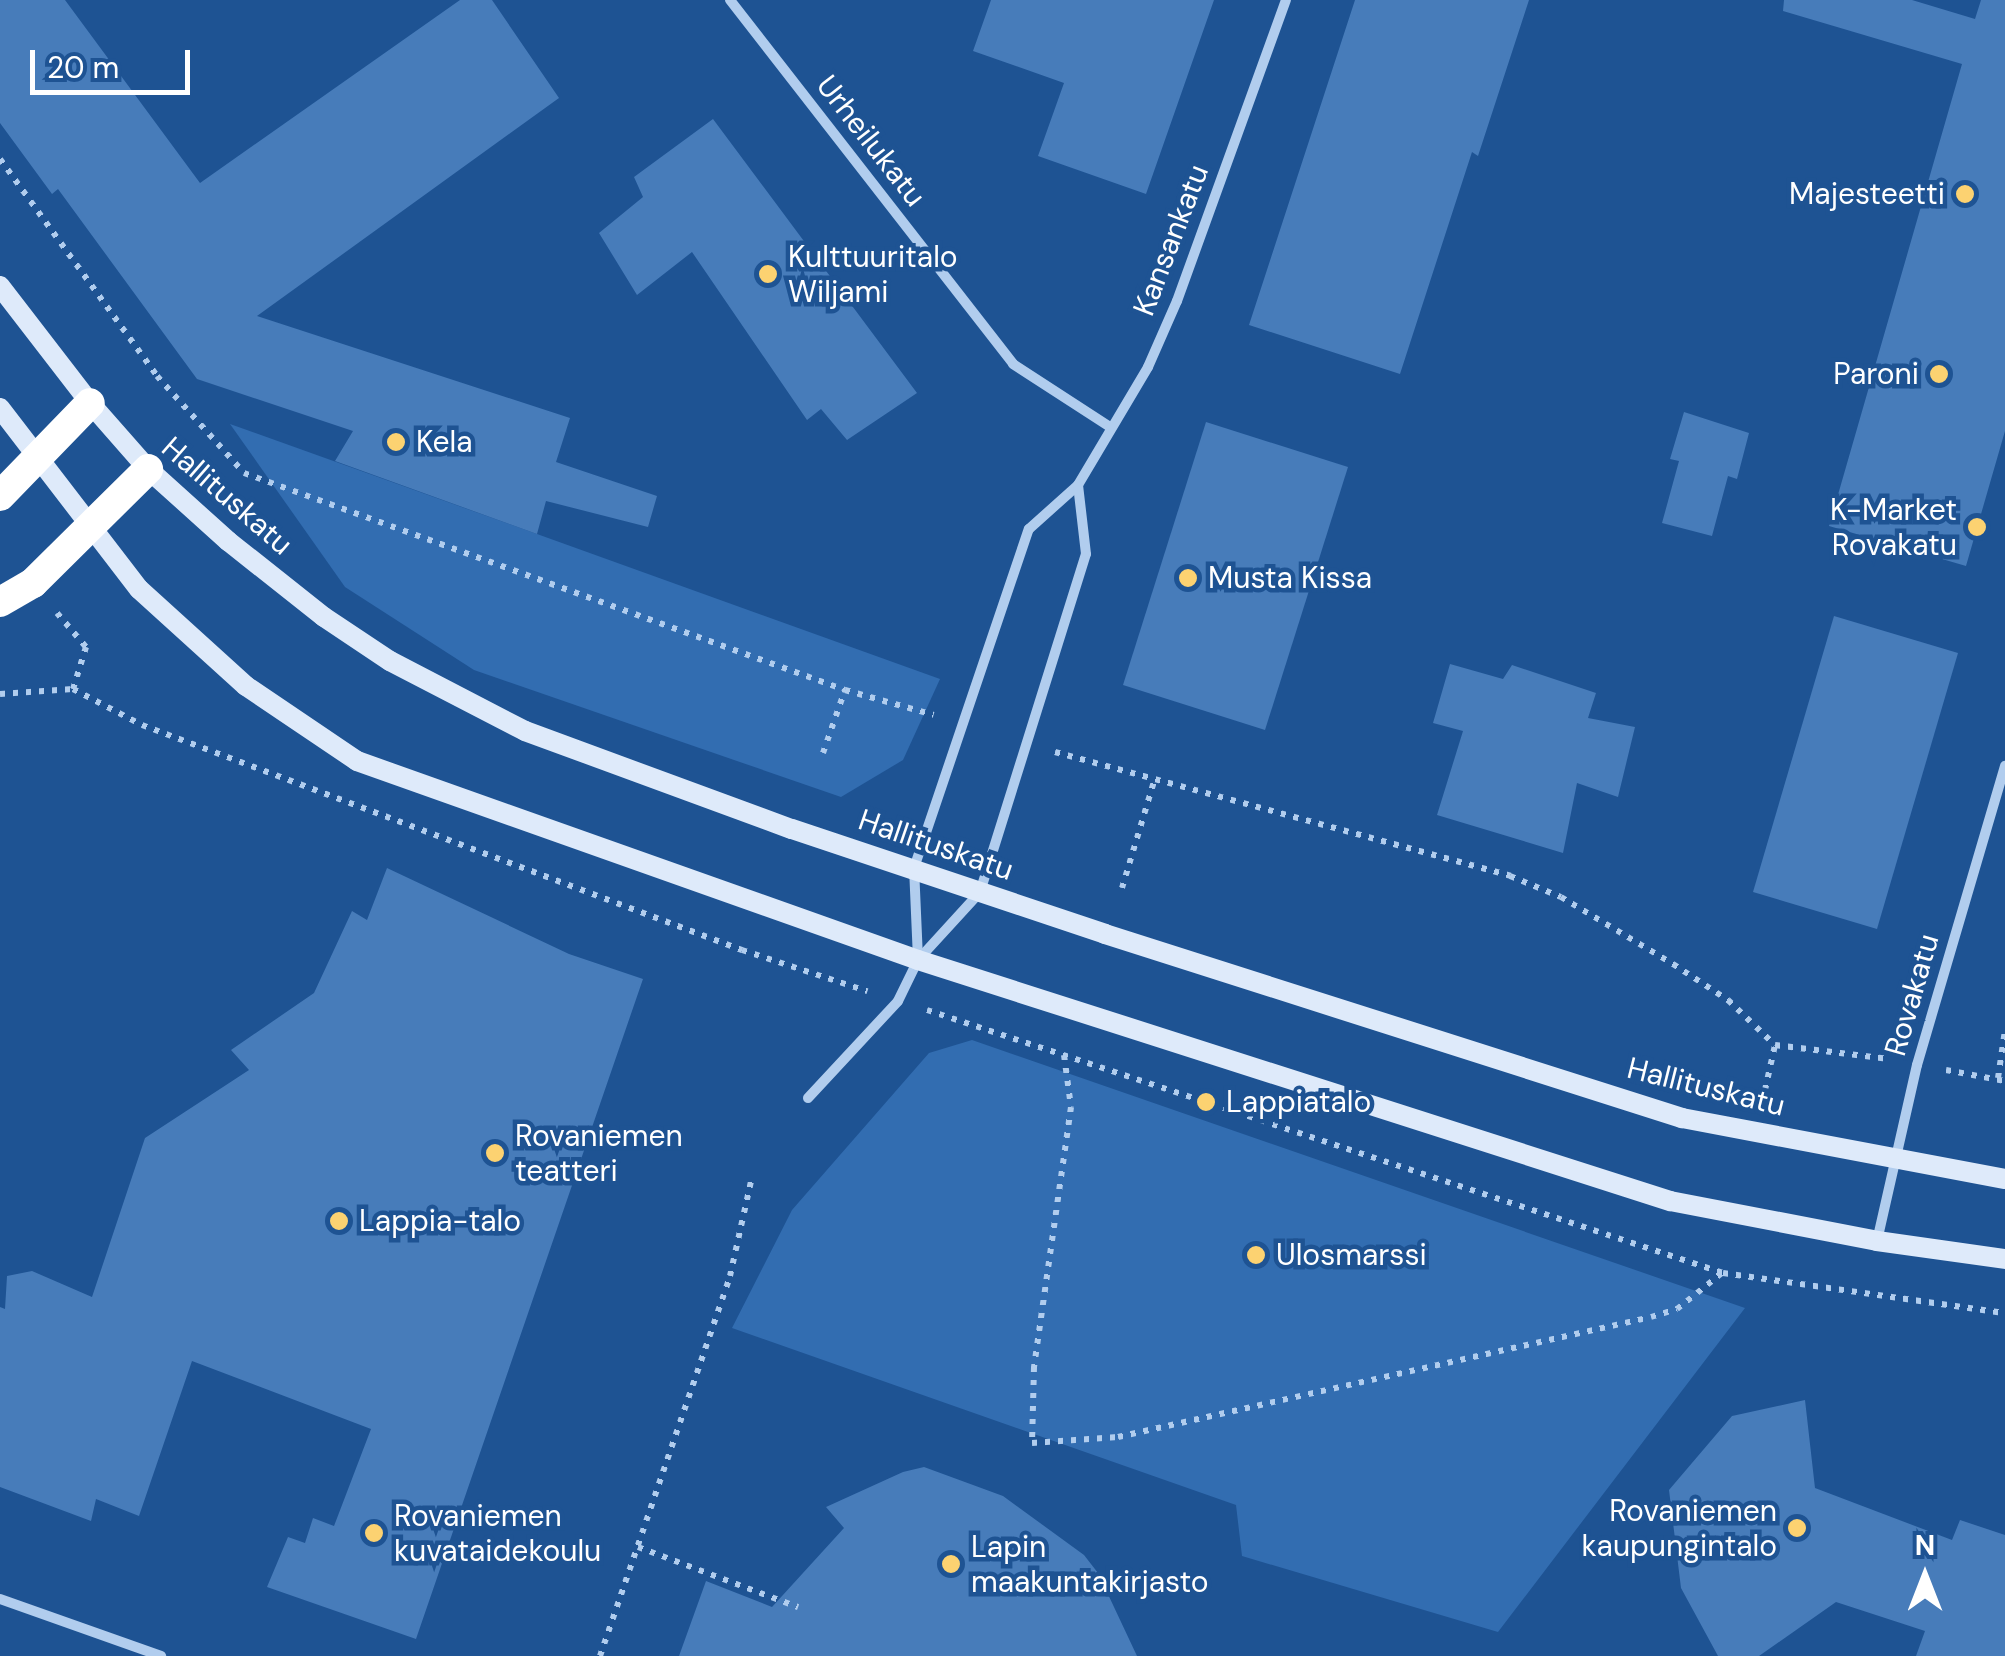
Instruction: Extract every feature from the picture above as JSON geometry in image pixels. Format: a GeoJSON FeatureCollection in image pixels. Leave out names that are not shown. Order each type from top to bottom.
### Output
{"type":"FeatureCollection","features":[{"type":"Feature","properties":{"kind":"highway"},"geometry":{"type":"LineString","coordinates":[[0,496],[90,403]]}},
{"type":"Feature","properties":{"kind":"highway"},"geometry":{"type":"LineString","coordinates":[[0,602],[33,584],[148,469]]}},
{"type":"Feature","properties":{"kind":"street","name":"Urheilukatu"},"geometry":{"type":"LineString","coordinates":[[730,0],[1014,364],[1110,427]]}},
{"type":"Feature","properties":{"kind":"street","name":"Kansankatu"},"geometry":{"type":"LineString","coordinates":[[918,960],[914,868],[1030,529],[1078,485],[1148,367],[1177,301],[1286,0]]}},
{"type":"Feature","properties":{"kind":"street","name":"Hallituskatu"},"geometry":{"type":"LineString","coordinates":[[0,286],[90,403],[148,469],[324,617],[390,661],[525,730],[792,829],[1682,1118],[2005,1179]]}},
{"type":"Feature","properties":{"kind":"street"},"geometry":{"type":"LineString","coordinates":[[0,408],[139,589],[246,686],[357,761],[918,960],[1670,1200],[1876,1241],[2005,1258]]}},
{"type":"Feature","properties":{"kind":"street","name":"Kansankatu"},"geometry":{"type":"LineString","coordinates":[[808,1098],[898,1001],[918,960],[980,892],[1086,554],[1078,485]]}},
{"type":"Feature","properties":{"kind":"street","name":"Rovakatu"},"geometry":{"type":"LineString","coordinates":[[1876,1241],[1917,1065],[2005,766]]}},
{"type":"Feature","properties":{"kind":"street"},"geometry":{"type":"LineString","coordinates":[[0,1600],[161,1656]]}},
{"type":"Feature","properties":{"kind":"path"},"geometry":{"type":"LineString","coordinates":[[0,159],[157,376],[244,473],[845,690],[934,714]]}},
{"type":"Feature","properties":{"kind":"path"},"geometry":{"type":"LineString","coordinates":[[0,694],[72,689],[86,647]]}},
{"type":"Feature","properties":{"kind":"path"},"geometry":{"type":"LineString","coordinates":[[823,753],[845,690]]}},
{"type":"Feature","properties":{"kind":"path"},"geometry":{"type":"LineString","coordinates":[[1045,749],[1510,876],[1561,897],[1728,1000],[1775,1044],[1869,1055]]}},
{"type":"Feature","properties":{"kind":"path"},"geometry":{"type":"LineString","coordinates":[[1122,888],[1155,778]]}},
{"type":"Feature","properties":{"kind":"path"},"geometry":{"type":"LineString","coordinates":[[2002,1080],[2005,1030]]}},
{"type":"Feature","properties":{"kind":"path"},"geometry":{"type":"LineString","coordinates":[[1765,1090],[1775,1044]]}},
{"type":"Feature","properties":{"kind":"path"},"geometry":{"type":"LineString","coordinates":[[1064,1055],[1071,1107],[1034,1368],[1032,1443],[1118,1437],[1652,1318],[1678,1308],[1723,1273],[2005,1313]]}},
{"type":"Feature","properties":{"kind":"path"},"geometry":{"type":"LineString","coordinates":[[600,1656],[730,1276],[752,1176]]}},
{"type":"Feature","properties":{"kind":"path"},"geometry":{"type":"LineString","coordinates":[[638,1547],[798,1607]]}},
{"type":"Feature","properties":{"kind":"shaded area"},"geometry":{"type":"Polygon","coordinates":[[[230,424],[940,679],[903,760],[841,797],[474,670],[345,587],[230,424]]]}},
{"type":"Feature","properties":{"kind":"shaded area"},"geometry":{"type":"Polygon","coordinates":[[[972,1040],[1745,1308],[1498,1632],[1242,1556],[1236,1505],[732,1328],[792,1210],[929,1053],[972,1040]]]}},
{"type":"Feature","properties":{"kind":"building"},"geometry":{"type":"Polygon","coordinates":[[[0,0],[65,0],[200,183],[460,0],[492,0],[559,98],[257,316],[570,418],[556,462],[657,496],[648,527],[546,501],[537,534],[335,461],[353,431],[197,379],[58,189],[52,194],[0,123],[0,0]]]}},
{"type":"Feature","properties":{"kind":"building"},"geometry":{"type":"Polygon","coordinates":[[[991,0],[1214,0],[1146,194],[1038,156],[1064,83],[973,51],[991,0]]]}},
{"type":"Feature","properties":{"kind":"building"},"geometry":{"type":"Polygon","coordinates":[[[1355,0],[1529,0],[1478,156],[1472,152],[1400,374],[1249,325],[1355,0]]]}},
{"type":"Feature","properties":{"kind":"building"},"geometry":{"type":"Polygon","coordinates":[[[1784,0],[1912,0],[1975,19],[1981,0],[2005,0],[2005,431],[1966,566],[1829,526],[1962,64],[1783,11],[1784,0]]]}},
{"type":"Feature","properties":{"kind":"building","name":"Kulttuuritalo Wiljami"},"geometry":{"type":"Polygon","coordinates":[[[713,119],[917,393],[847,440],[821,409],[807,420],[692,252],[637,295],[599,233],[643,197],[634,177],[713,119]]]}},
{"type":"Feature","properties":{"kind":"building"},"geometry":{"type":"Polygon","coordinates":[[[1684,412],[1749,433],[1737,479],[1728,476],[1712,536],[1662,523],[1679,461],[1670,459],[1684,412]]]}},
{"type":"Feature","properties":{"kind":"building"},"geometry":{"type":"Polygon","coordinates":[[[1206,422],[1348,467],[1265,730],[1123,685],[1206,422]]]}},
{"type":"Feature","properties":{"kind":"building"},"geometry":{"type":"Polygon","coordinates":[[[1834,616],[1958,653],[1877,929],[1753,892],[1834,616]]]}},
{"type":"Feature","properties":{"kind":"building"},"geometry":{"type":"Polygon","coordinates":[[[1450,664],[1503,679],[1512,665],[1596,693],[1588,718],[1635,727],[1618,797],[1577,783],[1563,853],[1437,815],[1463,731],[1433,723],[1450,664]]]}},
{"type":"Feature","properties":{"kind":"building","name":"Lappia-talo"},"geometry":{"type":"Polygon","coordinates":[[[387,868],[569,954],[643,979],[416,1639],[267,1587],[288,1537],[305,1543],[313,1518],[334,1526],[371,1429],[192,1361],[139,1516],[96,1499],[91,1521],[0,1487],[0,1307],[5,1309],[7,1276],[32,1271],[92,1297],[145,1138],[249,1070],[231,1050],[314,993],[352,911],[367,920],[387,868]]]}},
{"type":"Feature","properties":{"kind":"building","name":"Rovaniemen kaupungintalo"},"geometry":{"type":"Polygon","coordinates":[[[1805,1400],[1815,1488],[1952,1540],[1960,1520],[2005,1535],[2005,1656],[1916,1656],[1925,1631],[1836,1602],[1759,1656],[1718,1656],[1681,1588],[1669,1490],[1732,1416],[1805,1400]]]}},
{"type":"Feature","properties":{"kind":"building","name":"Lapin maakuntakirjasto"},"geometry":{"type":"Polygon","coordinates":[[[924,1467],[1003,1496],[1084,1555],[1098,1573],[1137,1656],[679,1656],[706,1581],[772,1607],[844,1528],[826,1507],[903,1472],[924,1467]]]}},
{"type":"Feature","properties":{"kind":"place","name":"Majesteetti"},"geometry":{"type":"Point","coordinates":[1965,194]}},
{"type":"Feature","properties":{"kind":"place","name":"Kulttuuritalo Wiljami"},"geometry":{"type":"Point","coordinates":[768,274]}},
{"type":"Feature","properties":{"kind":"place","name":"Paroni"},"geometry":{"type":"Point","coordinates":[1939,374]}},
{"type":"Feature","properties":{"kind":"place","name":"Kela"},"geometry":{"type":"Point","coordinates":[396,442]}},
{"type":"Feature","properties":{"kind":"place","name":"K-Market Rovakatu"},"geometry":{"type":"Point","coordinates":[1977,527]}},
{"type":"Feature","properties":{"kind":"place","name":"Musta Kissa"},"geometry":{"type":"Point","coordinates":[1188,578]}},
{"type":"Feature","properties":{"kind":"place","name":"Lappiatalo"},"geometry":{"type":"Point","coordinates":[1206,1102]}},
{"type":"Feature","properties":{"kind":"place","name":"Rovaniemen teatteri"},"geometry":{"type":"Point","coordinates":[495,1153]}},
{"type":"Feature","properties":{"kind":"place","name":"Lappia-talo"},"geometry":{"type":"Point","coordinates":[339,1221]}},
{"type":"Feature","properties":{"kind":"place","name":"Ulosmarssi"},"geometry":{"type":"Point","coordinates":[1256,1255]}},
{"type":"Feature","properties":{"kind":"place","name":"Rovaniemen kaupungintalo"},"geometry":{"type":"Point","coordinates":[1797,1528]}},
{"type":"Feature","properties":{"kind":"place","name":"Rovaniemen kuvataidekoulu"},"geometry":{"type":"Point","coordinates":[374,1533]}},
{"type":"Feature","properties":{"kind":"place","name":"Lapin maakuntakirjasto"},"geometry":{"type":"Point","coordinates":[951,1564]}}]}
